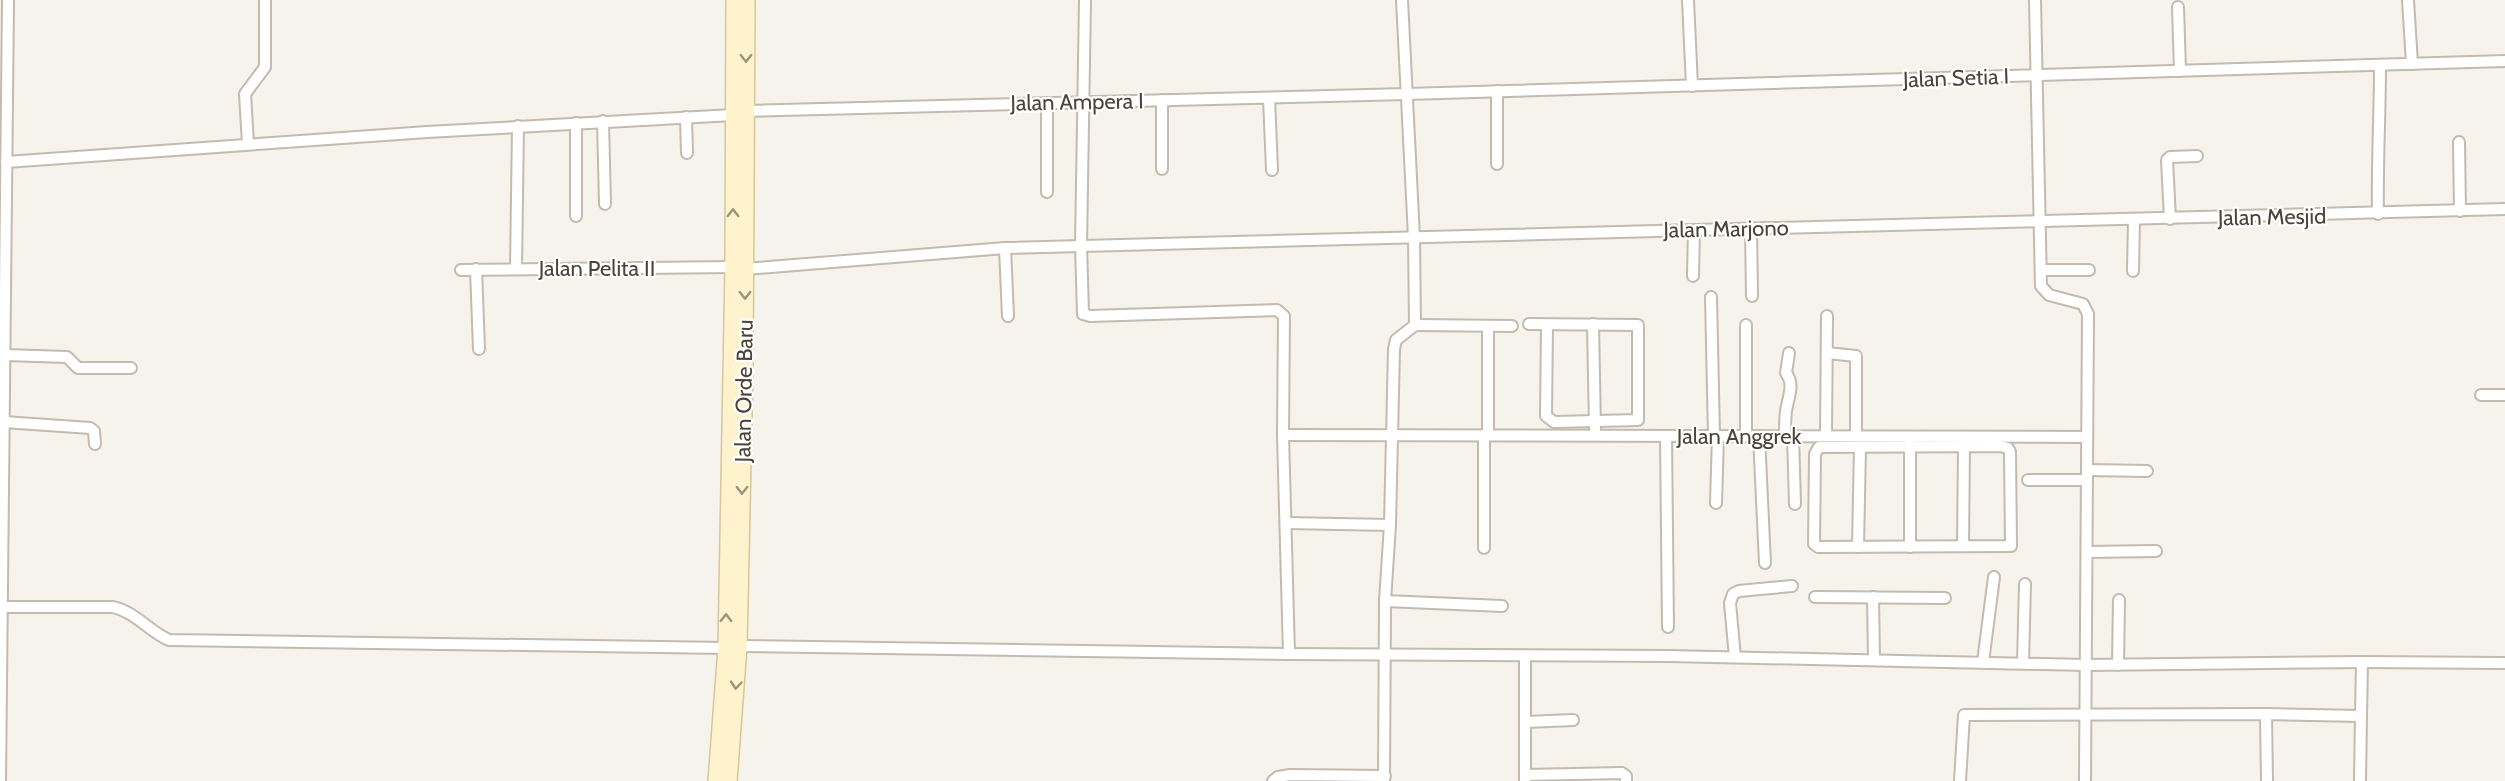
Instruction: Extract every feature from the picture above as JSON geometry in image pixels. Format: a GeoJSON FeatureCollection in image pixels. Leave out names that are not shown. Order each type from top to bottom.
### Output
{"type":"FeatureCollection","features":[{"type":"Feature","properties":{"kind":"main road","name":"Jalan Orde Baru"},"geometry":{"type":"LineString","coordinates":[[734,0],[740,113]]}},
{"type":"Feature","properties":{"kind":"main road","name":"Jalan Orde Baru"},"geometry":{"type":"LineString","coordinates":[[729,781],[725,747],[732,647],[738,368],[740,113],[747,0]]}},
{"type":"Feature","properties":{"kind":"main road","name":"Jalan Orde Baru"},"geometry":{"type":"LineString","coordinates":[[716,781],[725,747]]}},
{"type":"Feature","properties":{"kind":"street"},"geometry":{"type":"LineString","coordinates":[[0,781],[8,0]]}},
{"type":"Feature","properties":{"kind":"street"},"geometry":{"type":"LineString","coordinates":[[248,144],[245,94],[265,67],[265,0]]}},
{"type":"Feature","properties":{"kind":"street"},"geometry":{"type":"LineString","coordinates":[[1085,0],[1081,245],[1083,314],[1090,316],[1277,310],[1284,316],[1283,435],[1289,654]]}},
{"type":"Feature","properties":{"kind":"street"},"geometry":{"type":"LineString","coordinates":[[1402,0],[1414,237],[1415,325]]}},
{"type":"Feature","properties":{"kind":"street"},"geometry":{"type":"LineString","coordinates":[[1688,0],[1692,86]]}},
{"type":"Feature","properties":{"kind":"street"},"geometry":{"type":"LineString","coordinates":[[2035,0],[2041,286],[2044,292],[2083,304],[2088,314],[2085,781]]}},
{"type":"Feature","properties":{"kind":"street"},"geometry":{"type":"LineString","coordinates":[[2408,0],[2412,64]]}},
{"type":"Feature","properties":{"kind":"street"},"geometry":{"type":"LineString","coordinates":[[2178,7],[2180,71]]}},
{"type":"Feature","properties":{"kind":"street","name":"Jalan Setia I"},"geometry":{"type":"LineString","coordinates":[[1407,94],[2505,61]]}},
{"type":"Feature","properties":{"kind":"street"},"geometry":{"type":"LineString","coordinates":[[2378,214],[2380,65]]}},
{"type":"Feature","properties":{"kind":"street"},"geometry":{"type":"LineString","coordinates":[[1497,92],[1497,164]]}},
{"type":"Feature","properties":{"kind":"street","name":"Jalan Ampera I"},"geometry":{"type":"LineString","coordinates":[[6,162],[248,144],[740,113],[1407,94]]}},
{"type":"Feature","properties":{"kind":"street"},"geometry":{"type":"LineString","coordinates":[[1269,98],[1272,170]]}},
{"type":"Feature","properties":{"kind":"street"},"geometry":{"type":"LineString","coordinates":[[1162,100],[1162,169]]}},
{"type":"Feature","properties":{"kind":"street"},"geometry":{"type":"LineString","coordinates":[[1047,103],[1047,192]]}},
{"type":"Feature","properties":{"kind":"street"},"geometry":{"type":"LineString","coordinates":[[686,117],[687,153]]}},
{"type":"Feature","properties":{"kind":"street"},"geometry":{"type":"LineString","coordinates":[[603,121],[605,204]]}},
{"type":"Feature","properties":{"kind":"street"},"geometry":{"type":"LineString","coordinates":[[576,123],[576,216]]}},
{"type":"Feature","properties":{"kind":"street"},"geometry":{"type":"LineString","coordinates":[[516,269],[518,126]]}},
{"type":"Feature","properties":{"kind":"street"},"geometry":{"type":"LineString","coordinates":[[2459,142],[2460,211]]}},
{"type":"Feature","properties":{"kind":"street"},"geometry":{"type":"LineString","coordinates":[[2170,219],[2167,160],[2197,156]]}},
{"type":"Feature","properties":{"kind":"street","name":"Jalan Mesjid"},"geometry":{"type":"LineString","coordinates":[[2038,222],[2505,209]]}},
{"type":"Feature","properties":{"kind":"street"},"geometry":{"type":"LineString","coordinates":[[2133,271],[2134,219]]}},
{"type":"Feature","properties":{"kind":"street","name":"Jalan Marjono"},"geometry":{"type":"LineString","coordinates":[[1081,245],[2038,222]]}},
{"type":"Feature","properties":{"kind":"street"},"geometry":{"type":"LineString","coordinates":[[1751,229],[1752,296]]}},
{"type":"Feature","properties":{"kind":"street"},"geometry":{"type":"LineString","coordinates":[[1693,276],[1694,230]]}},
{"type":"Feature","properties":{"kind":"street","name":"Jalan Pelita II"},"geometry":{"type":"LineString","coordinates":[[461,270],[739,268],[1005,248],[1081,245]]}},
{"type":"Feature","properties":{"kind":"street"},"geometry":{"type":"LineString","coordinates":[[1005,248],[1008,316]]}},
{"type":"Feature","properties":{"kind":"street"},"geometry":{"type":"LineString","coordinates":[[476,269],[479,349]]}},
{"type":"Feature","properties":{"kind":"street"},"geometry":{"type":"LineString","coordinates":[[2042,270],[2089,270]]}},
{"type":"Feature","properties":{"kind":"street"},"geometry":{"type":"LineString","coordinates":[[1711,297],[1716,502]]}},
{"type":"Feature","properties":{"kind":"street"},"geometry":{"type":"LineString","coordinates":[[1826,436],[1827,316]]}},
{"type":"Feature","properties":{"kind":"street"},"geometry":{"type":"LineString","coordinates":[[1529,324],[1635,325],[1638,328],[1638,420],[1554,422],[1546,416],[1547,325]]}},
{"type":"Feature","properties":{"kind":"street"},"geometry":{"type":"LineString","coordinates":[[1593,324],[1594,435]]}},
{"type":"Feature","properties":{"kind":"street"},"geometry":{"type":"LineString","coordinates":[[1273,781],[1278,777],[1290,775],[1385,778],[1385,601],[1396,340],[1415,325],[1512,326]]}},
{"type":"Feature","properties":{"kind":"street"},"geometry":{"type":"LineString","coordinates":[[1746,325],[1746,436]]}},
{"type":"Feature","properties":{"kind":"street"},"geometry":{"type":"LineString","coordinates":[[1484,548],[1488,326]]}},
{"type":"Feature","properties":{"kind":"street"},"geometry":{"type":"LineString","coordinates":[[3,353],[69,358],[78,368],[131,368]]}},
{"type":"Feature","properties":{"kind":"street"},"geometry":{"type":"LineString","coordinates":[[1789,353],[1786,373],[1791,379],[1790,399],[1786,409],[1796,504]]}},
{"type":"Feature","properties":{"kind":"street"},"geometry":{"type":"LineString","coordinates":[[1827,353],[1856,356],[1858,547]]}},
{"type":"Feature","properties":{"kind":"street"},"geometry":{"type":"LineString","coordinates":[[2481,395],[2505,395]]}},
{"type":"Feature","properties":{"kind":"street"},"geometry":{"type":"LineString","coordinates":[[4,422],[90,428],[94,430],[95,444]]}},
{"type":"Feature","properties":{"kind":"street","name":"Jalan Anggrek"},"geometry":{"type":"LineString","coordinates":[[1283,435],[1826,436],[1858,442],[2087,437]]}},
{"type":"Feature","properties":{"kind":"street"},"geometry":{"type":"LineString","coordinates":[[1666,436],[1668,627]]}},
{"type":"Feature","properties":{"kind":"street"},"geometry":{"type":"LineString","coordinates":[[1759,436],[1765,563]]}},
{"type":"Feature","properties":{"kind":"street"},"geometry":{"type":"LineString","coordinates":[[1858,442],[1819,447],[1816,450],[1812,540],[1818,547],[1910,547],[2010,546],[2012,543],[2010,452],[2008,448],[2000,446],[1964,446],[1910,441],[1910,547]]}},
{"type":"Feature","properties":{"kind":"street"},"geometry":{"type":"LineString","coordinates":[[1963,546],[1964,446]]}},
{"type":"Feature","properties":{"kind":"street"},"geometry":{"type":"LineString","coordinates":[[2028,480],[2147,471]]}},
{"type":"Feature","properties":{"kind":"street"},"geometry":{"type":"LineString","coordinates":[[1286,523],[1390,525]]}},
{"type":"Feature","properties":{"kind":"street"},"geometry":{"type":"LineString","coordinates":[[2086,552],[2156,551]]}},
{"type":"Feature","properties":{"kind":"street"},"geometry":{"type":"LineString","coordinates":[[1983,662],[1994,577]]}},
{"type":"Feature","properties":{"kind":"street"},"geometry":{"type":"LineString","coordinates":[[2024,663],[2025,584]]}},
{"type":"Feature","properties":{"kind":"street"},"geometry":{"type":"LineString","coordinates":[[1735,657],[1730,603],[1733,594],[1739,591],[1792,586]]}},
{"type":"Feature","properties":{"kind":"street"},"geometry":{"type":"LineString","coordinates":[[1815,597],[1945,598]]}},
{"type":"Feature","properties":{"kind":"street"},"geometry":{"type":"LineString","coordinates":[[1873,597],[1874,659]]}},
{"type":"Feature","properties":{"kind":"street"},"geometry":{"type":"LineString","coordinates":[[2118,665],[2119,600]]}},
{"type":"Feature","properties":{"kind":"street"},"geometry":{"type":"LineString","coordinates":[[1385,601],[1502,606]]}},
{"type":"Feature","properties":{"kind":"street"},"geometry":{"type":"LineString","coordinates":[[2,606],[113,607],[125,610],[169,640],[1289,654],[1735,657],[2086,665],[2505,663]]}},
{"type":"Feature","properties":{"kind":"street"},"geometry":{"type":"LineString","coordinates":[[1525,656],[1525,778],[1622,773],[1626,776],[1626,781]]}},
{"type":"Feature","properties":{"kind":"street"},"geometry":{"type":"LineString","coordinates":[[2360,781],[2362,662]]}},
{"type":"Feature","properties":{"kind":"street"},"geometry":{"type":"LineString","coordinates":[[1960,781],[1964,714],[2361,716]]}},
{"type":"Feature","properties":{"kind":"street"},"geometry":{"type":"LineString","coordinates":[[2266,714],[2267,781]]}},
{"type":"Feature","properties":{"kind":"street"},"geometry":{"type":"LineString","coordinates":[[1526,722],[1573,720]]}}]}
